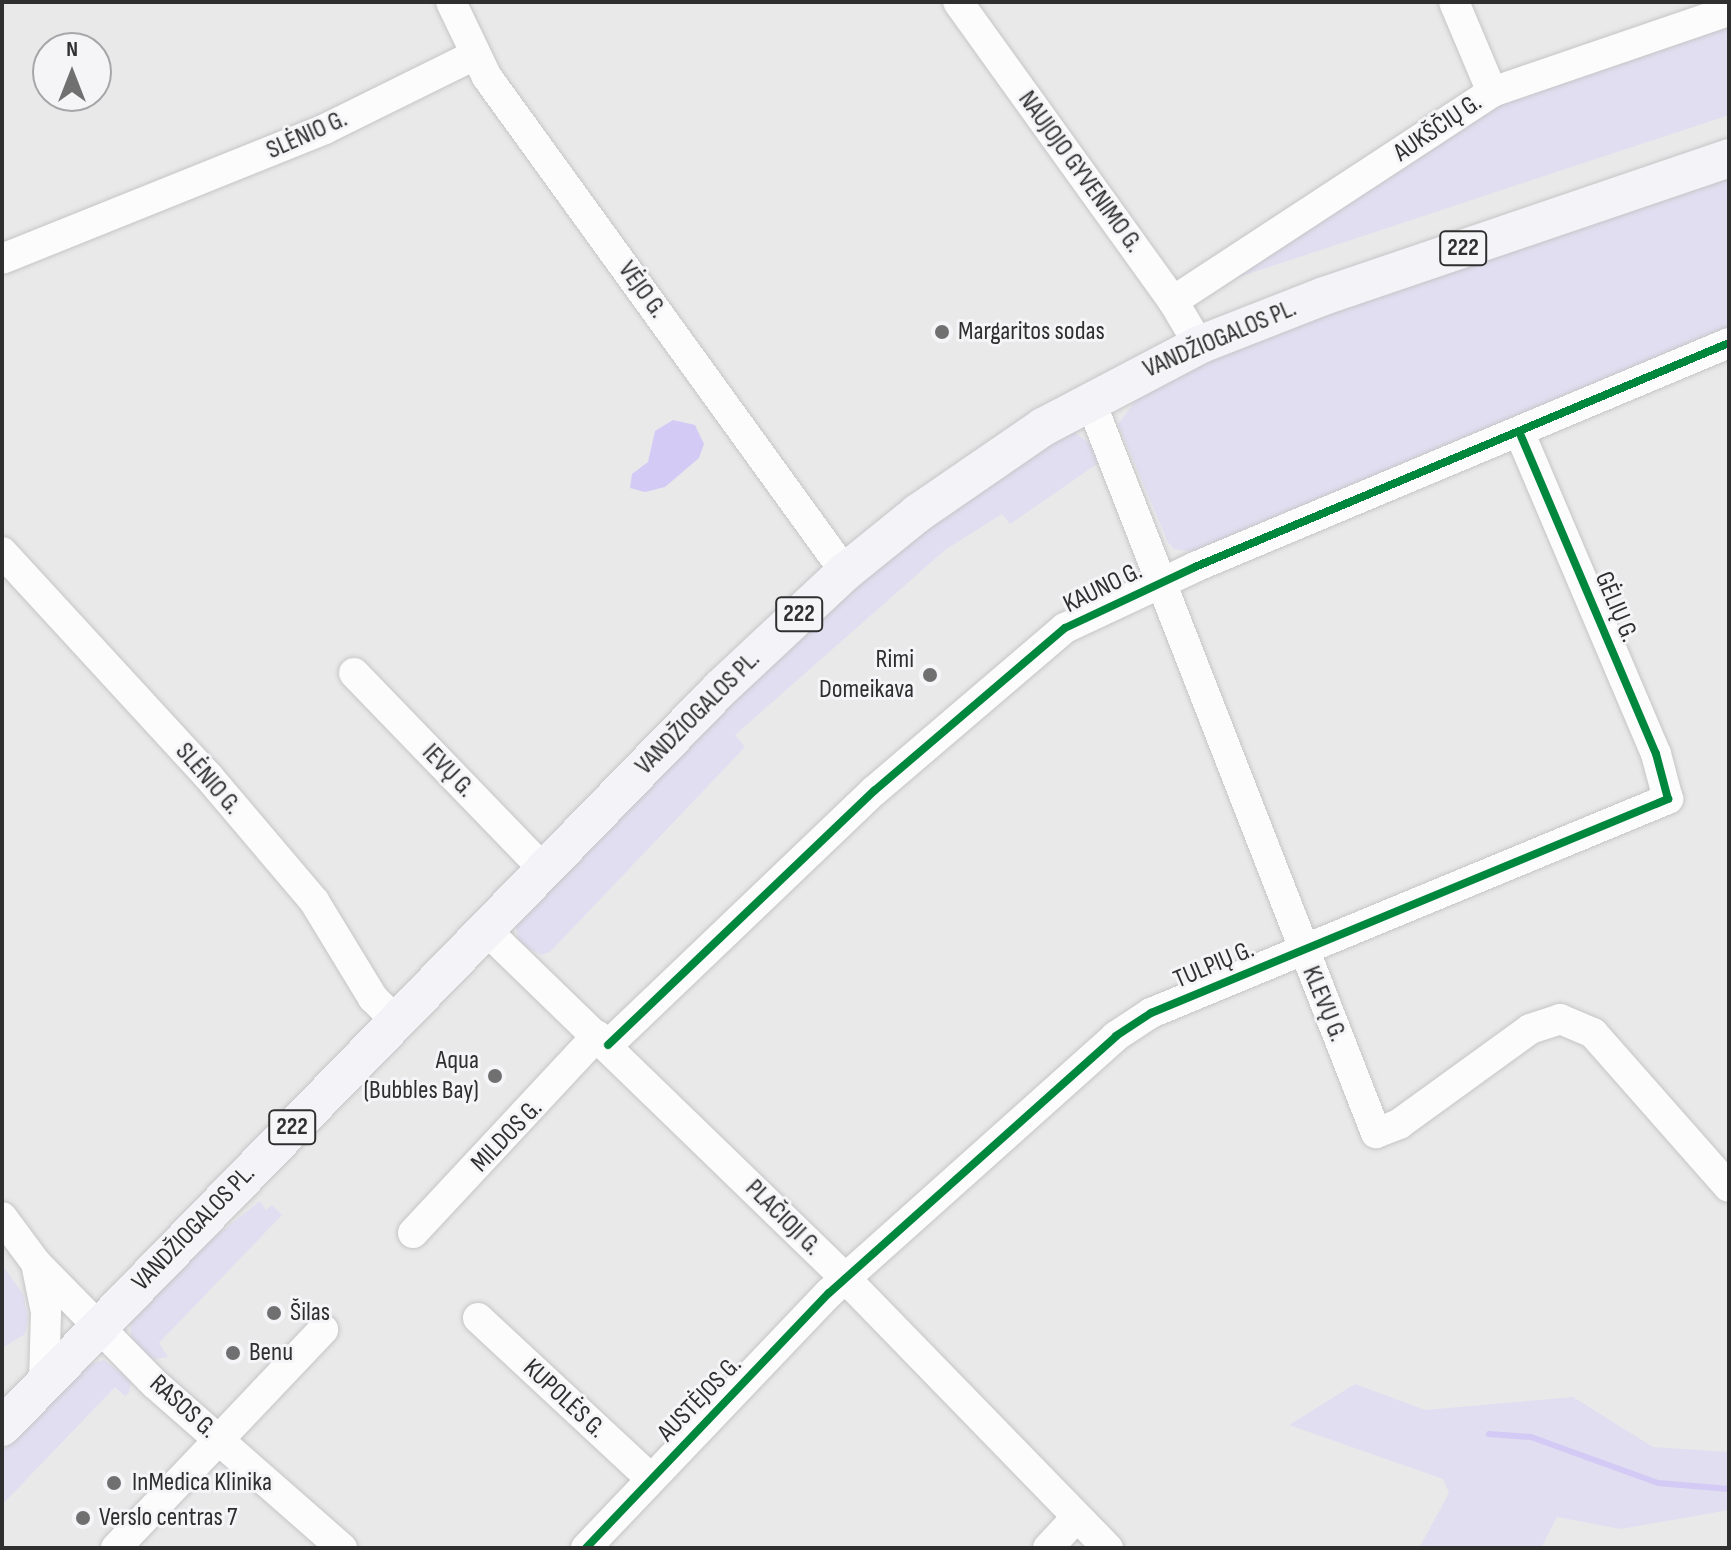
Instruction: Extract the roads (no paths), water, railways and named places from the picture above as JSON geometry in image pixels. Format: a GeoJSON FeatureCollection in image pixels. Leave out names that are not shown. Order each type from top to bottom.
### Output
{"type":"FeatureCollection","features":[{"type":"Feature","properties":{"kind":"main road","name":"VANDŽIOGALOS PL."},"geometry":{"type":"LineString","coordinates":[[2,1427],[720,689],[845,572],[998,455],[1090,400],[1199,345],[1324,296],[1729,158]]}},
{"type":"Feature","properties":{"kind":"street","name":"VĖJO G."},"geometry":{"type":"LineString","coordinates":[[451,2],[475,55],[845,572]]}},
{"type":"Feature","properties":{"kind":"street","name":"NAUJOJO GYVENIMO G."},"geometry":{"type":"LineString","coordinates":[[958,2],[1173,301],[1199,345]]}},
{"type":"Feature","properties":{"kind":"street"},"geometry":{"type":"LineString","coordinates":[[1454,2],[1492,92]]}},
{"type":"Feature","properties":{"kind":"street","name":"AUKŠČIŲ G."},"geometry":{"type":"LineString","coordinates":[[1173,301],[1492,92],[1729,11]]}},
{"type":"Feature","properties":{"kind":"street","name":"SLĖNIO G."},"geometry":{"type":"LineString","coordinates":[[2,259],[313,134],[475,55]]}},
{"type":"Feature","properties":{"kind":"street","name":"KAUNO G."},"geometry":{"type":"LineString","coordinates":[[602,1040],[874,791],[1017,664],[1065,628],[1163,582],[1729,343]]}},
{"type":"Feature","properties":{"kind":"street","name":"KLEVŲ G."},"geometry":{"type":"LineString","coordinates":[[1090,400],[1376,1133],[1399,1124],[1530,1029],[1560,1019],[1593,1033],[1729,1187]]}},
{"type":"Feature","properties":{"kind":"street","name":"GĖLIŲ G."},"geometry":{"type":"LineString","coordinates":[[1519,432],[1656,754],[1668,799]]}},
{"type":"Feature","properties":{"kind":"street","name":"SLĖNIO G."},"geometry":{"type":"LineString","coordinates":[[2,552],[208,776],[319,908],[373,998],[395,1020]]}},
{"type":"Feature","properties":{"kind":"street","name":"IEVŲ G."},"geometry":{"type":"LineString","coordinates":[[354,673],[543,869]]}},
{"type":"Feature","properties":{"kind":"street","name":"TULPIŲ G."},"geometry":{"type":"LineString","coordinates":[[846,1279],[1116,1036],[1151,1013],[1668,799]]}},
{"type":"Feature","properties":{"kind":"street","name":"PLAČIOJI G."},"geometry":{"type":"LineString","coordinates":[[485,929],[846,1279],[1108,1548]]}},
{"type":"Feature","properties":{"kind":"street","name":"MILDOS G."},"geometry":{"type":"LineString","coordinates":[[413,1233],[602,1040]]}},
{"type":"Feature","properties":{"kind":"street","name":"RASOS G."},"geometry":{"type":"LineString","coordinates":[[2,1217],[36,1263],[99,1326],[218,1439],[342,1548]]}},
{"type":"Feature","properties":{"kind":"street"},"geometry":{"type":"LineString","coordinates":[[36,1263],[46,1312],[44,1385]]}},
{"type":"Feature","properties":{"kind":"street","name":"AUSTĖJOS G."},"geometry":{"type":"LineString","coordinates":[[586,1548],[846,1279]]}},
{"type":"Feature","properties":{"kind":"street","name":"KUPOLĖS G."},"geometry":{"type":"LineString","coordinates":[[478,1318],[651,1479]]}},
{"type":"Feature","properties":{"kind":"street"},"geometry":{"type":"LineString","coordinates":[[116,1548],[323,1330]]}},
{"type":"Feature","properties":{"kind":"street"},"geometry":{"type":"LineString","coordinates":[[1048,1548],[1077,1517]]}},
{"type":"Feature","properties":{"kind":"waterway"},"geometry":{"type":"LineString","coordinates":[[1489,1434],[1531,1437],[1658,1483],[1729,1489]]}},
{"type":"Feature","properties":{"kind":"place","name":"Margaritos sodas"},"geometry":{"type":"Point","coordinates":[942,332]}},
{"type":"Feature","properties":{"kind":"place","name":"Rimi Domeikava"},"geometry":{"type":"Point","coordinates":[930,675]}},
{"type":"Feature","properties":{"kind":"place","name":"Aqua (Bubbles Bay)"},"geometry":{"type":"Point","coordinates":[495,1076]}},
{"type":"Feature","properties":{"kind":"place","name":"Šilas"},"geometry":{"type":"Point","coordinates":[274,1313]}},
{"type":"Feature","properties":{"kind":"place","name":"Benu"},"geometry":{"type":"Point","coordinates":[233,1353]}},
{"type":"Feature","properties":{"kind":"place","name":"InMedica Klinika"},"geometry":{"type":"Point","coordinates":[114,1483]}},
{"type":"Feature","properties":{"kind":"place","name":"Verslo centras 7"},"geometry":{"type":"Point","coordinates":[83,1518]}}]}
